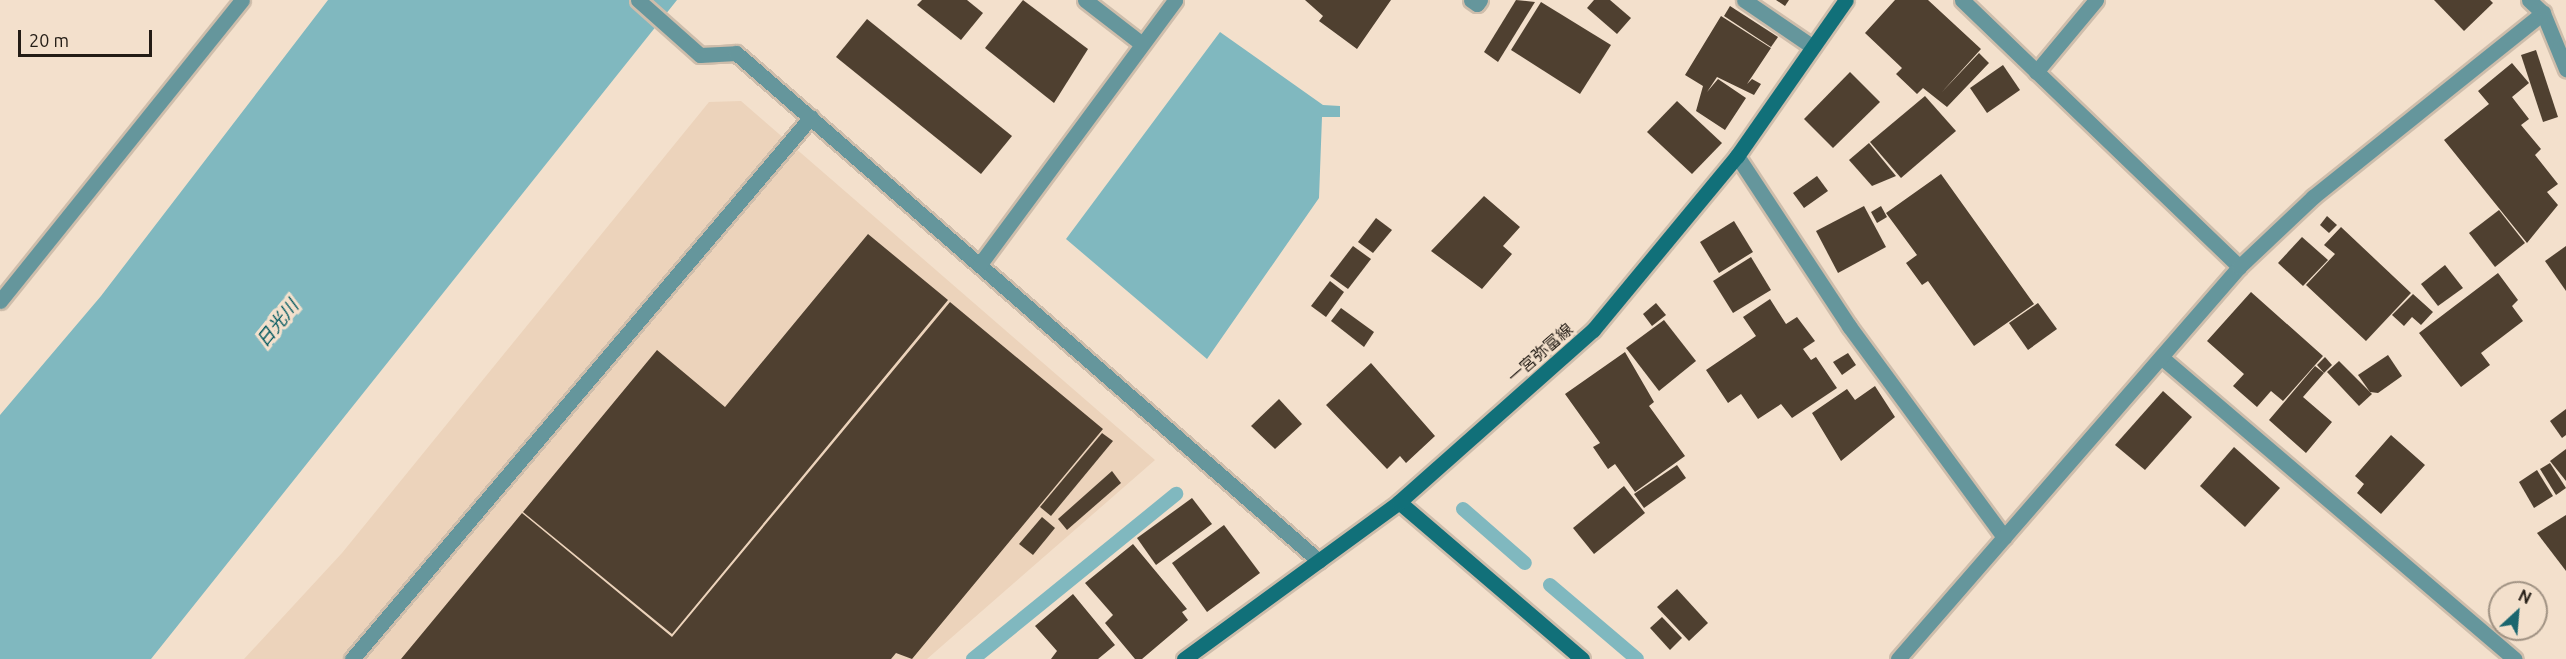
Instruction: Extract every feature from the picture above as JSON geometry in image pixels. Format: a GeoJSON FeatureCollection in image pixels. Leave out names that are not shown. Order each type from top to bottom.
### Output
{"type":"FeatureCollection","features":[{"type":"Feature","properties":{"kind":"main road","name":"一宮弥富線"},"geometry":{"type":"LineString","coordinates":[[1184,659],[1398,501],[1593,330],[1737,156],[1846,0]]}},
{"type":"Feature","properties":{"kind":"main road"},"geometry":{"type":"LineString","coordinates":[[1398,501],[1582,659]]}},
{"type":"Feature","properties":{"kind":"street"},"geometry":{"type":"LineString","coordinates":[[0,300],[242,0]]}},
{"type":"Feature","properties":{"kind":"street"},"geometry":{"type":"LineString","coordinates":[[638,0],[700,55],[736,53],[1319,561]]}},
{"type":"Feature","properties":{"kind":"street"},"geometry":{"type":"LineString","coordinates":[[1085,0],[1142,44]]}},
{"type":"Feature","properties":{"kind":"street"},"geometry":{"type":"LineString","coordinates":[[980,264],[1175,0]]}},
{"type":"Feature","properties":{"kind":"street"},"geometry":{"type":"LineString","coordinates":[[1471,0],[1477,4],[1480,0]]}},
{"type":"Feature","properties":{"kind":"street"},"geometry":{"type":"LineString","coordinates":[[1744,0],[1813,47]]}},
{"type":"Feature","properties":{"kind":"street"},"geometry":{"type":"LineString","coordinates":[[1962,0],[2239,267]]}},
{"type":"Feature","properties":{"kind":"street"},"geometry":{"type":"LineString","coordinates":[[2036,72],[2096,0]]}},
{"type":"Feature","properties":{"kind":"street"},"geometry":{"type":"LineString","coordinates":[[2529,0],[2543,14],[2566,69]]}},
{"type":"Feature","properties":{"kind":"street"},"geometry":{"type":"LineString","coordinates":[[1898,659],[2239,267],[2313,197],[2543,14]]}},
{"type":"Feature","properties":{"kind":"street"},"geometry":{"type":"LineString","coordinates":[[352,659],[811,117]]}},
{"type":"Feature","properties":{"kind":"street"},"geometry":{"type":"LineString","coordinates":[[1737,156],[1848,326],[2004,537]]}},
{"type":"Feature","properties":{"kind":"street"},"geometry":{"type":"LineString","coordinates":[[2161,357],[2515,659]]}},
{"type":"Feature","properties":{"kind":"shaded area"},"geometry":{"type":"Polygon","coordinates":[[[741,101],[1155,460],[927,659],[244,659],[342,553],[709,102],[741,101]]]}},
{"type":"Feature","properties":{"kind":"water","name":"日光川"},"geometry":{"type":"Polygon","coordinates":[[[328,0],[677,0],[151,659],[0,659],[0,415],[101,296],[328,0]]]}},
{"type":"Feature","properties":{"kind":"water"},"geometry":{"type":"Polygon","coordinates":[[[1220,32],[1323,105],[1340,106],[1340,117],[1322,117],[1319,198],[1207,359],[1066,239],[1220,32]]]}},
{"type":"Feature","properties":{"kind":"building"},"geometry":{"type":"Polygon","coordinates":[[[922,0],[967,0],[983,13],[961,40],[917,5],[922,0]]]}},
{"type":"Feature","properties":{"kind":"building"},"geometry":{"type":"Polygon","coordinates":[[[1023,0],[1088,49],[1054,103],[985,48],[1023,0]]]}},
{"type":"Feature","properties":{"kind":"building"},"geometry":{"type":"Polygon","coordinates":[[[1305,0],[1391,0],[1357,49],[1319,21],[1323,16],[1305,0]]]}},
{"type":"Feature","properties":{"kind":"building"},"geometry":{"type":"Polygon","coordinates":[[[1516,0],[1535,2],[1498,62],[1484,52],[1516,0]]]}},
{"type":"Feature","properties":{"kind":"building"},"geometry":{"type":"Polygon","coordinates":[[[1594,0],[1610,0],[1631,18],[1617,34],[1587,8],[1594,0]]]}},
{"type":"Feature","properties":{"kind":"building"},"geometry":{"type":"Polygon","coordinates":[[[1776,0],[1789,0],[1785,6],[1776,0]]]}},
{"type":"Feature","properties":{"kind":"building"},"geometry":{"type":"Polygon","coordinates":[[[1895,0],[1928,0],[1981,49],[1941,93],[1979,53],[1989,63],[1947,107],[1923,88],[1917,94],[1896,74],[1902,68],[1865,33],[1895,0]]]}},
{"type":"Feature","properties":{"kind":"building"},"geometry":{"type":"Polygon","coordinates":[[[2434,0],[2490,0],[2493,3],[2464,31],[2434,0]]]}},
{"type":"Feature","properties":{"kind":"building"},"geometry":{"type":"Polygon","coordinates":[[[1541,2],[1611,45],[1580,94],[1511,50],[1541,2]]]}},
{"type":"Feature","properties":{"kind":"building"},"geometry":{"type":"Polygon","coordinates":[[[1730,6],[1778,37],[1771,47],[1724,16],[1730,6]]]}},
{"type":"Feature","properties":{"kind":"building"},"geometry":{"type":"Polygon","coordinates":[[[1721,16],[1771,48],[1747,84],[1752,79],[1761,84],[1754,95],[1717,77],[1707,92],[1718,79],[1746,98],[1725,130],[1696,111],[1703,86],[1685,75],[1721,16]]]}},
{"type":"Feature","properties":{"kind":"building"},"geometry":{"type":"Polygon","coordinates":[[[867,19],[1012,136],[981,174],[836,57],[867,19]]]}},
{"type":"Feature","properties":{"kind":"building"},"geometry":{"type":"Polygon","coordinates":[[[2536,50],[2558,117],[2543,122],[2521,55],[2536,50]]]}},
{"type":"Feature","properties":{"kind":"building"},"geometry":{"type":"Polygon","coordinates":[[[2512,63],[2529,83],[2512,97],[2529,119],[2521,125],[2541,149],[2535,155],[2558,184],[2547,192],[2558,205],[2527,243],[2444,140],[2489,104],[2478,91],[2512,63]]]}},
{"type":"Feature","properties":{"kind":"building"},"geometry":{"type":"Polygon","coordinates":[[[2003,65],[2020,90],[1987,113],[1970,88],[2003,65]]]}},
{"type":"Feature","properties":{"kind":"building"},"geometry":{"type":"Polygon","coordinates":[[[1850,72],[1880,102],[1833,148],[1804,119],[1850,72]]]}},
{"type":"Feature","properties":{"kind":"building"},"geometry":{"type":"Polygon","coordinates":[[[1925,96],[1956,131],[1901,178],[1870,142],[1925,96]]]}},
{"type":"Feature","properties":{"kind":"building"},"geometry":{"type":"Polygon","coordinates":[[[1677,101],[1722,143],[1692,174],[1647,132],[1677,101]]]}},
{"type":"Feature","properties":{"kind":"building"},"geometry":{"type":"Polygon","coordinates":[[[1869,143],[1896,176],[1872,186],[1849,160],[1869,143]]]}},
{"type":"Feature","properties":{"kind":"building"},"geometry":{"type":"Polygon","coordinates":[[[1941,174],[2034,304],[1974,346],[1928,281],[1922,285],[1906,263],[1917,255],[1886,213],[1941,174]]]}},
{"type":"Feature","properties":{"kind":"building"},"geometry":{"type":"Polygon","coordinates":[[[1817,176],[1828,191],[1804,208],[1793,193],[1817,176]]]}},
{"type":"Feature","properties":{"kind":"building"},"geometry":{"type":"Polygon","coordinates":[[[1484,196],[1520,227],[1503,246],[1512,254],[1482,289],[1431,251],[1484,196]]]}},
{"type":"Feature","properties":{"kind":"building"},"geometry":{"type":"Polygon","coordinates":[[[1864,206],[1886,247],[1838,273],[1816,231],[1864,206]]]}},
{"type":"Feature","properties":{"kind":"building"},"geometry":{"type":"Polygon","coordinates":[[[1881,206],[1887,217],[1877,223],[1871,212],[1881,206]]]}},
{"type":"Feature","properties":{"kind":"building"},"geometry":{"type":"Polygon","coordinates":[[[2499,210],[2525,243],[2495,267],[2469,233],[2499,210]]]}},
{"type":"Feature","properties":{"kind":"building"},"geometry":{"type":"Polygon","coordinates":[[[2327,216],[2337,225],[2329,233],[2320,225],[2327,216]]]}},
{"type":"Feature","properties":{"kind":"building"},"geometry":{"type":"Polygon","coordinates":[[[1376,218],[1392,230],[1373,253],[1358,242],[1376,218]]]}},
{"type":"Feature","properties":{"kind":"building"},"geometry":{"type":"Polygon","coordinates":[[[1734,221],[1753,252],[1719,273],[1700,242],[1734,221]]]}},
{"type":"Feature","properties":{"kind":"building"},"geometry":{"type":"Polygon","coordinates":[[[2341,227],[2411,293],[2366,341],[2306,285],[2335,254],[2324,245],[2341,227]]]}},
{"type":"Feature","properties":{"kind":"building"},"geometry":{"type":"Polygon","coordinates":[[[868,234],[948,300],[672,634],[523,512],[657,350],[725,407],[868,234]]]}},
{"type":"Feature","properties":{"kind":"building"},"geometry":{"type":"Polygon","coordinates":[[[2302,237],[2328,260],[2303,286],[2278,263],[2302,237]]]}},
{"type":"Feature","properties":{"kind":"building"},"geometry":{"type":"Polygon","coordinates":[[[1353,246],[1371,259],[1348,289],[1330,276],[1353,246]]]}},
{"type":"Feature","properties":{"kind":"building"},"geometry":{"type":"Polygon","coordinates":[[[2566,246],[2566,291],[2545,261],[2566,246]]]}},
{"type":"Feature","properties":{"kind":"building"},"geometry":{"type":"Polygon","coordinates":[[[1751,257],[1771,290],[1733,313],[1713,281],[1751,257]]]}},
{"type":"Feature","properties":{"kind":"building"},"geometry":{"type":"Polygon","coordinates":[[[2445,265],[2463,288],[2438,306],[2421,284],[2445,265]]]}},
{"type":"Feature","properties":{"kind":"building"},"geometry":{"type":"Polygon","coordinates":[[[2498,273],[2518,300],[2512,306],[2523,321],[2481,353],[2490,365],[2461,387],[2419,333],[2498,273]]]}},
{"type":"Feature","properties":{"kind":"building"},"geometry":{"type":"Polygon","coordinates":[[[1330,281],[1344,292],[1326,317],[1311,306],[1330,281]]]}},
{"type":"Feature","properties":{"kind":"building"},"geometry":{"type":"Polygon","coordinates":[[[2251,292],[2323,356],[2283,401],[2271,391],[2257,407],[2233,386],[2244,374],[2207,341],[2251,292]]]}},
{"type":"Feature","properties":{"kind":"building"},"geometry":{"type":"Polygon","coordinates":[[[2413,294],[2433,312],[2421,325],[2412,317],[2404,326],[2392,315],[2413,294]]]}},
{"type":"Feature","properties":{"kind":"building"},"geometry":{"type":"Polygon","coordinates":[[[1770,299],[1786,324],[1797,317],[1815,341],[1803,349],[1811,360],[1816,357],[1837,388],[1792,418],[1781,404],[1758,419],[1741,394],[1728,403],[1706,370],[1756,336],[1743,317],[1770,299]]]}},
{"type":"Feature","properties":{"kind":"building"},"geometry":{"type":"Polygon","coordinates":[[[950,302],[1103,429],[912,659],[896,653],[891,659],[401,659],[522,513],[672,637],[950,302]]]}},
{"type":"Feature","properties":{"kind":"building"},"geometry":{"type":"Polygon","coordinates":[[[1656,303],[1666,315],[1652,326],[1643,314],[1656,303]]]}},
{"type":"Feature","properties":{"kind":"building"},"geometry":{"type":"Polygon","coordinates":[[[2038,303],[2057,329],[2028,350],[2009,323],[2038,303]]]}},
{"type":"Feature","properties":{"kind":"building"},"geometry":{"type":"Polygon","coordinates":[[[1341,308],[1374,332],[1364,347],[1331,321],[1341,308]]]}},
{"type":"Feature","properties":{"kind":"building"},"geometry":{"type":"Polygon","coordinates":[[[1664,320],[1696,361],[1659,391],[1626,348],[1664,320]]]}},
{"type":"Feature","properties":{"kind":"building"},"geometry":{"type":"Polygon","coordinates":[[[1625,352],[1654,402],[1649,406],[1685,456],[1635,492],[1615,464],[1608,469],[1593,447],[1600,443],[1565,394],[1625,352]]]}},
{"type":"Feature","properties":{"kind":"building"},"geometry":{"type":"Polygon","coordinates":[[[1848,353],[1856,365],[1842,375],[1833,362],[1848,353]]]}},
{"type":"Feature","properties":{"kind":"building"},"geometry":{"type":"Polygon","coordinates":[[[2388,355],[2402,376],[2378,393],[2370,392],[2358,375],[2388,355]]]}},
{"type":"Feature","properties":{"kind":"building"},"geometry":{"type":"Polygon","coordinates":[[[2325,357],[2332,365],[2324,373],[2317,365],[2325,357]]]}},
{"type":"Feature","properties":{"kind":"building"},"geometry":{"type":"Polygon","coordinates":[[[2339,361],[2372,394],[2359,406],[2327,372],[2339,361]]]}},
{"type":"Feature","properties":{"kind":"building"},"geometry":{"type":"Polygon","coordinates":[[[1371,363],[1435,436],[1406,463],[1400,456],[1387,469],[1326,405],[1371,363]]]}},
{"type":"Feature","properties":{"kind":"building"},"geometry":{"type":"Polygon","coordinates":[[[2315,366],[2324,373],[2303,397],[2332,422],[2306,453],[2269,420],[2315,366]]]}},
{"type":"Feature","properties":{"kind":"building"},"geometry":{"type":"Polygon","coordinates":[[[1875,386],[1895,417],[1841,461],[1812,413],[1847,389],[1855,400],[1875,386]]]}},
{"type":"Feature","properties":{"kind":"building"},"geometry":{"type":"Polygon","coordinates":[[[2163,391],[2192,417],[2145,470],[2115,445],[2163,391]]]}},
{"type":"Feature","properties":{"kind":"building"},"geometry":{"type":"Polygon","coordinates":[[[1279,399],[1302,424],[1275,449],[1251,426],[1279,399]]]}},
{"type":"Feature","properties":{"kind":"building"},"geometry":{"type":"Polygon","coordinates":[[[2566,409],[2566,435],[2562,438],[2550,421],[2566,409]]]}},
{"type":"Feature","properties":{"kind":"building"},"geometry":{"type":"Polygon","coordinates":[[[1102,433],[1113,441],[1051,516],[1040,507],[1102,433]]]}},
{"type":"Feature","properties":{"kind":"building"},"geometry":{"type":"Polygon","coordinates":[[[2391,435],[2425,465],[2381,514],[2357,493],[2364,484],[2355,476],[2391,435]]]}},
{"type":"Feature","properties":{"kind":"building"},"geometry":{"type":"Polygon","coordinates":[[[2234,447],[2280,488],[2245,527],[2200,486],[2234,447]]]}},
{"type":"Feature","properties":{"kind":"building"},"geometry":{"type":"Polygon","coordinates":[[[2566,449],[2566,481],[2550,461],[2566,449]]]}},
{"type":"Feature","properties":{"kind":"building"},"geometry":{"type":"Polygon","coordinates":[[[2550,463],[2566,488],[2556,495],[2540,469],[2550,463]]]}},
{"type":"Feature","properties":{"kind":"building"},"geometry":{"type":"Polygon","coordinates":[[[1677,465],[1686,478],[1644,508],[1634,494],[1677,465]]]}},
{"type":"Feature","properties":{"kind":"building"},"geometry":{"type":"Polygon","coordinates":[[[2537,470],[2553,496],[2534,508],[2519,482],[2537,470]]]}},
{"type":"Feature","properties":{"kind":"building"},"geometry":{"type":"Polygon","coordinates":[[[1112,471],[1121,483],[1067,530],[1058,519],[1112,471]]]}},
{"type":"Feature","properties":{"kind":"building"},"geometry":{"type":"Polygon","coordinates":[[[1624,486],[1645,513],[1594,554],[1573,528],[1624,486]]]}},
{"type":"Feature","properties":{"kind":"building"},"geometry":{"type":"Polygon","coordinates":[[[1192,498],[1212,524],[1156,565],[1137,538],[1192,498]]]}},
{"type":"Feature","properties":{"kind":"building"},"geometry":{"type":"Polygon","coordinates":[[[2566,515],[2566,571],[2537,533],[2566,515]]]}},
{"type":"Feature","properties":{"kind":"building"},"geometry":{"type":"Polygon","coordinates":[[[1042,517],[1055,528],[1033,555],[1019,544],[1042,517]]]}},
{"type":"Feature","properties":{"kind":"building"},"geometry":{"type":"Polygon","coordinates":[[[1224,525],[1260,573],[1207,612],[1172,563],[1224,525]]]}},
{"type":"Feature","properties":{"kind":"building"},"geometry":{"type":"Polygon","coordinates":[[[1133,544],[1187,609],[1182,612],[1188,620],[1142,659],[1135,659],[1105,623],[1113,615],[1085,583],[1133,544]]]}},
{"type":"Feature","properties":{"kind":"building"},"geometry":{"type":"Polygon","coordinates":[[[1677,589],[1708,623],[1689,641],[1657,607],[1677,589]]]}},
{"type":"Feature","properties":{"kind":"building"},"geometry":{"type":"Polygon","coordinates":[[[1073,594],[1115,645],[1098,659],[1051,659],[1057,651],[1035,626],[1073,594]]]}},
{"type":"Feature","properties":{"kind":"building"},"geometry":{"type":"Polygon","coordinates":[[[1662,617],[1682,638],[1670,650],[1650,628],[1662,617]]]}},
{"type":"Feature","properties":{"kind":"waterway"},"geometry":{"type":"LineString","coordinates":[[973,659],[1176,494]]}},
{"type":"Feature","properties":{"kind":"waterway"},"geometry":{"type":"LineString","coordinates":[[1463,509],[1525,563]]}},
{"type":"Feature","properties":{"kind":"waterway"},"geometry":{"type":"LineString","coordinates":[[1550,585],[1637,659]]}}]}
